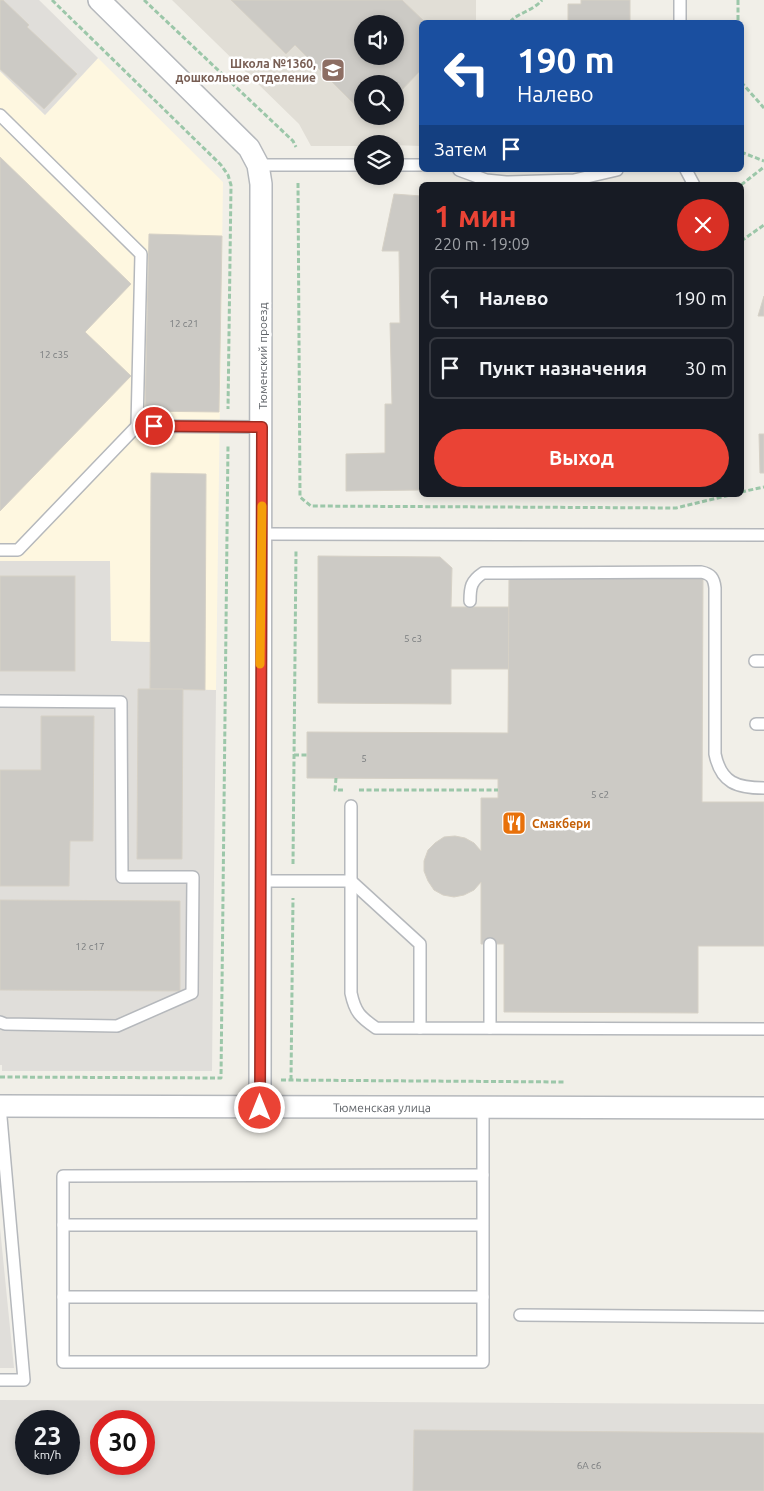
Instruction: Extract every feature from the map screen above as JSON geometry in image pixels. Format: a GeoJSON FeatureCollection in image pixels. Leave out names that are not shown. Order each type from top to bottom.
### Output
{"type":"FeatureCollection","features":[{"type":"Feature","properties":{"kind":"street","name":"Тюменский проезд"},"geometry":{"type":"LineString","coordinates":[[99,0],[248,148],[258,165],[261,184],[260,1108]]}},
{"type":"Feature","properties":{"kind":"street","name":"Тюменская улица"},"geometry":{"type":"LineString","coordinates":[[0,1106],[764,1108]]}},
{"type":"Feature","properties":{"kind":"lane"},"geometry":{"type":"LineString","coordinates":[[680,0],[680,20]]}},
{"type":"Feature","properties":{"kind":"lane"},"geometry":{"type":"LineString","coordinates":[[0,115],[141,254],[137,426],[18,550],[0,550]]}},
{"type":"Feature","properties":{"kind":"lane"},"geometry":{"type":"LineString","coordinates":[[404,165],[419,164]]}},
{"type":"Feature","properties":{"kind":"lane"},"geometry":{"type":"LineString","coordinates":[[258,165],[354,165]]}},
{"type":"Feature","properties":{"kind":"lane"},"geometry":{"type":"LineString","coordinates":[[464,172],[486,180],[506,182],[574,180],[608,172]]}},
{"type":"Feature","properties":{"kind":"lane"},"geometry":{"type":"LineString","coordinates":[[137,426],[262,427]]}},
{"type":"Feature","properties":{"kind":"lane"},"geometry":{"type":"LineString","coordinates":[[261,534],[764,535]]}},
{"type":"Feature","properties":{"kind":"lane"},"geometry":{"type":"LineString","coordinates":[[470,601],[470,587],[473,581],[483,573],[701,572],[708,574],[714,579],[715,588],[715,754],[717,766],[722,775],[732,784],[749,788],[764,788]]}},
{"type":"Feature","properties":{"kind":"lane"},"geometry":{"type":"LineString","coordinates":[[0,701],[121,702],[122,877],[193,877],[192,993],[117,1026],[5,1024],[0,1022]]}},
{"type":"Feature","properties":{"kind":"lane"},"geometry":{"type":"LineString","coordinates":[[351,806],[351,993],[354,1007],[362,1018],[376,1028],[764,1029]]}},
{"type":"Feature","properties":{"kind":"lane"},"geometry":{"type":"LineString","coordinates":[[260,881],[351,881],[420,944],[420,1028]]}},
{"type":"Feature","properties":{"kind":"lane"},"geometry":{"type":"LineString","coordinates":[[490,944],[490,1028]]}},
{"type":"Feature","properties":{"kind":"lane"},"geometry":{"type":"LineString","coordinates":[[0,1106],[24,1380],[0,1380]]}},
{"type":"Feature","properties":{"kind":"lane"},"geometry":{"type":"LineString","coordinates":[[483,1108],[483,1175],[483,1362],[63,1362],[63,1176],[483,1175]]}},
{"type":"Feature","properties":{"kind":"lane"},"geometry":{"type":"LineString","coordinates":[[63,1225],[483,1225]]}},
{"type":"Feature","properties":{"kind":"lane"},"geometry":{"type":"LineString","coordinates":[[63,1297],[483,1297]]}},
{"type":"Feature","properties":{"kind":"lane"},"geometry":{"type":"LineString","coordinates":[[520,1314],[764,1318]]}},
{"type":"Feature","properties":{"kind":"path"},"geometry":{"type":"LineString","coordinates":[[0,1077],[221,1078],[231,185],[228,175],[221,165],[52,0]]}},
{"type":"Feature","properties":{"kind":"path"},"geometry":{"type":"LineString","coordinates":[[144,0],[293,141],[298,152],[300,497],[311,506],[676,508],[722,497]]}},
{"type":"Feature","properties":{"kind":"path"},"geometry":{"type":"LineString","coordinates":[[512,20],[536,8],[542,0]]}},
{"type":"Feature","properties":{"kind":"path"},"geometry":{"type":"LineString","coordinates":[[738,0],[738,20]]}},
{"type":"Feature","properties":{"kind":"path"},"geometry":{"type":"LineString","coordinates":[[744,85],[764,108]]}},
{"type":"Feature","properties":{"kind":"path"},"geometry":{"type":"LineString","coordinates":[[744,153],[764,161]]}},
{"type":"Feature","properties":{"kind":"path"},"geometry":{"type":"LineString","coordinates":[[744,183],[764,166]]}},
{"type":"Feature","properties":{"kind":"path"},"geometry":{"type":"LineString","coordinates":[[744,239],[764,225]]}},
{"type":"Feature","properties":{"kind":"path"},"geometry":{"type":"LineString","coordinates":[[744,491],[764,487]]}},
{"type":"Feature","properties":{"kind":"path"},"geometry":{"type":"LineString","coordinates":[[291,1080],[296,547]]}},
{"type":"Feature","properties":{"kind":"path"},"geometry":{"type":"LineString","coordinates":[[294,755],[307,755]]}},
{"type":"Feature","properties":{"kind":"path"},"geometry":{"type":"LineString","coordinates":[[336,778],[336,790],[498,790]]}},
{"type":"Feature","properties":{"kind":"path"},"geometry":{"type":"LineString","coordinates":[[260,1079],[567,1082]]}},
{"type":"Feature","properties":{"kind":"shaded area"},"geometry":{"type":"Polygon","coordinates":[[[0,0],[39,0],[98,58],[45,115],[0,71],[0,0]]]}},
{"type":"Feature","properties":{"kind":"shaded area","name":"Школа №1360, дошкольное отделение"},"geometry":{"type":"Polygon","coordinates":[[[172,0],[476,0],[476,20],[419,20],[419,146],[404,145],[404,135],[354,135],[354,146],[311,146],[299,124],[172,0]]]}},
{"type":"Feature","properties":{"kind":"shaded area"},"geometry":{"type":"Polygon","coordinates":[[[98,58],[223,182],[216,690],[150,689],[110,641],[110,561],[0,561],[0,71],[45,115],[98,58]]]}},
{"type":"Feature","properties":{"kind":"shaded area"},"geometry":{"type":"Polygon","coordinates":[[[0,561],[110,561],[111,641],[150,642],[150,689],[216,690],[212,1071],[2,1071],[2,1065],[0,1065],[0,561]]]}},
{"type":"Feature","properties":{"kind":"shaded area"},"geometry":{"type":"Polygon","coordinates":[[[0,1228],[14,1368],[0,1368],[0,1228]]]}},
{"type":"Feature","properties":{"kind":"shaded area"},"geometry":{"type":"Polygon","coordinates":[[[0,1400],[764,1404],[764,1491],[0,1491],[0,1400]]]}},
{"type":"Feature","properties":{"kind":"building"},"geometry":{"type":"Polygon","coordinates":[[[0,0],[3,0],[29,25],[27,27],[77,74],[44,109],[0,69],[0,0]]]}},
{"type":"Feature","properties":{"kind":"building"},"geometry":{"type":"Polygon","coordinates":[[[231,0],[402,0],[423,20],[419,20],[419,72],[404,88],[404,75],[354,75],[354,104],[295,45],[286,54],[231,0]]]}},
{"type":"Feature","properties":{"kind":"building"},"geometry":{"type":"Polygon","coordinates":[[[581,0],[630,0],[630,20],[568,20],[568,4],[581,4],[581,0]]]}},
{"type":"Feature","properties":{"kind":"building"},"geometry":{"type":"Polygon","coordinates":[[[0,157],[131,284],[85,332],[131,376],[0,511],[0,157]]]}},
{"type":"Feature","properties":{"kind":"building"},"geometry":{"type":"Polygon","coordinates":[[[394,194],[419,196],[419,490],[346,491],[346,454],[385,453],[385,404],[392,404],[390,323],[400,323],[399,251],[382,251],[394,194]]]}},
{"type":"Feature","properties":{"kind":"building"},"geometry":{"type":"Polygon","coordinates":[[[149,234],[222,236],[219,412],[145,411],[149,234]]]}},
{"type":"Feature","properties":{"kind":"building"},"geometry":{"type":"Polygon","coordinates":[[[764,296],[764,316],[758,316],[764,296]]]}},
{"type":"Feature","properties":{"kind":"building"},"geometry":{"type":"Polygon","coordinates":[[[759,434],[764,434],[764,473],[760,473],[759,434]]]}},
{"type":"Feature","properties":{"kind":"building"},"geometry":{"type":"Polygon","coordinates":[[[151,473],[206,474],[205,690],[150,689],[151,473]]]}},
{"type":"Feature","properties":{"kind":"building"},"geometry":{"type":"Polygon","coordinates":[[[318,556],[440,557],[452,568],[451,607],[509,607],[509,669],[451,669],[451,704],[318,703],[318,556]]]}},
{"type":"Feature","properties":{"kind":"building"},"geometry":{"type":"Polygon","coordinates":[[[0,576],[75,576],[75,671],[0,671],[0,576]]]}},
{"type":"Feature","properties":{"kind":"building"},"geometry":{"type":"Polygon","coordinates":[[[509,576],[703,577],[702,802],[764,802],[764,946],[698,946],[698,1013],[504,1012],[504,944],[481,944],[481,882],[474,890],[464,895],[454,897],[443,895],[434,890],[424,871],[424,861],[428,850],[444,837],[455,836],[465,838],[474,843],[481,851],[481,798],[498,798],[498,779],[307,778],[307,732],[508,733],[509,576]]]}},
{"type":"Feature","properties":{"kind":"building"},"geometry":{"type":"Polygon","coordinates":[[[138,689],[183,689],[182,859],[137,859],[138,689]]]}},
{"type":"Feature","properties":{"kind":"building"},"geometry":{"type":"Polygon","coordinates":[[[41,716],[94,716],[93,841],[70,841],[69,886],[0,886],[0,770],[41,770],[41,716]]]}},
{"type":"Feature","properties":{"kind":"building"},"geometry":{"type":"Polygon","coordinates":[[[0,900],[180,901],[180,991],[0,990],[0,900]]]}},
{"type":"Feature","properties":{"kind":"building"},"geometry":{"type":"Polygon","coordinates":[[[414,1430],[764,1433],[764,1491],[413,1491],[414,1430]]]}},
{"type":"Feature","properties":{"kind":"slow traffic"},"geometry":{"type":"LineString","coordinates":[[260,664],[262,506]]}},
{"type":"Feature","properties":{"kind":"place","name":"Школа №1360, дошкольное отделение"},"geometry":{"type":"Point","coordinates":[333,70]}},
{"type":"Feature","properties":{"kind":"place","name":"Смакбери"},"geometry":{"type":"Point","coordinates":[514,823]}},
{"type":"Feature","properties":{"kind":"route"},"geometry":{"type":"LineString","coordinates":[[154,426],[262,427],[260,1108]]}}]}
